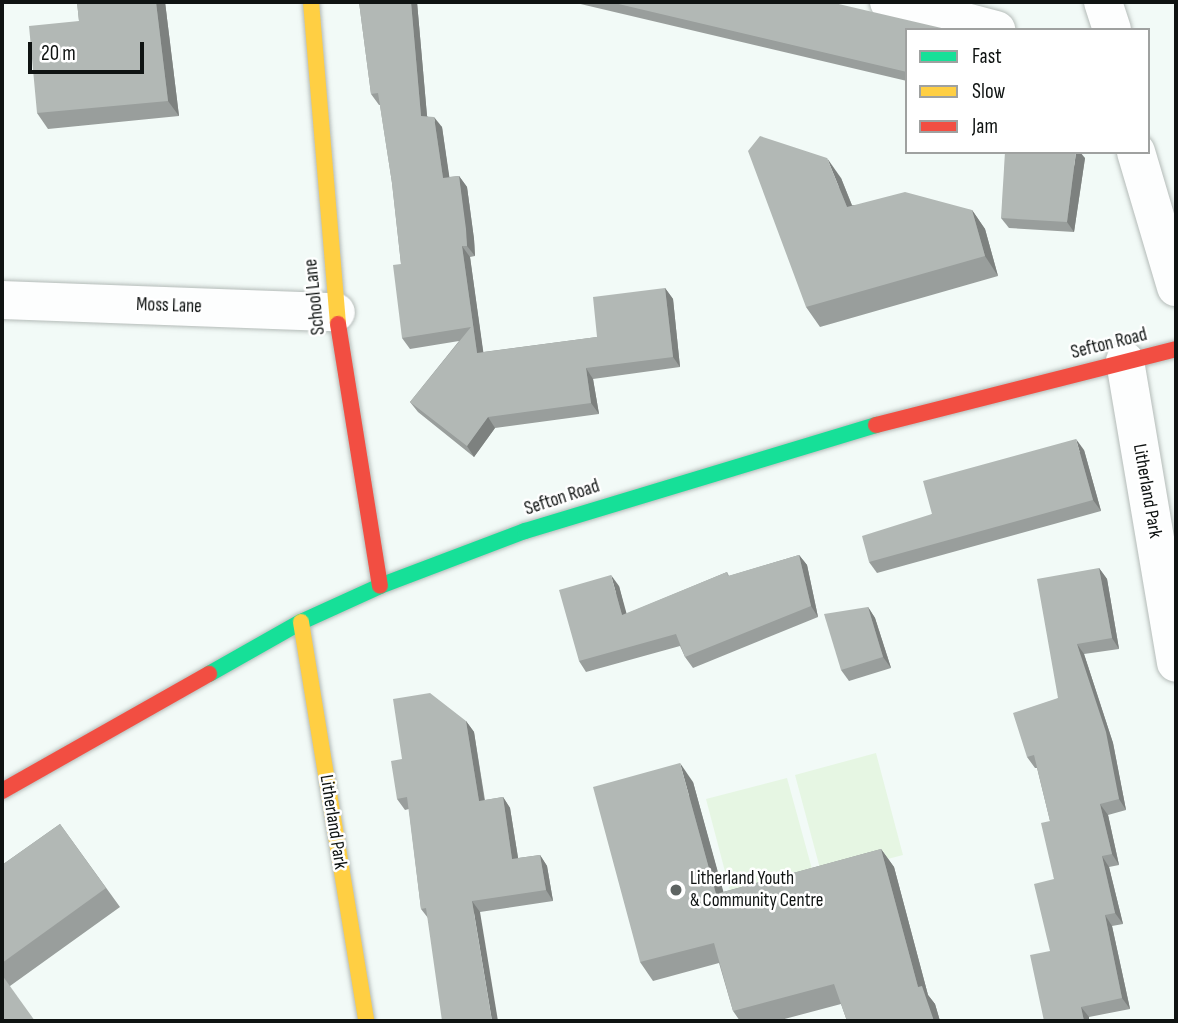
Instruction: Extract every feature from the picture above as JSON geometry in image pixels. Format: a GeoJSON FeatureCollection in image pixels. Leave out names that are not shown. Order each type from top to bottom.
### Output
{"type":"FeatureCollection","features":[{"type":"Feature","properties":{"kind":"main road","name":"School Lane"},"geometry":{"type":"LineString","coordinates":[[311,2],[336,312],[380,586]]}},
{"type":"Feature","properties":{"kind":"main road","name":"Sefton Road"},"geometry":{"type":"LineString","coordinates":[[2,792],[301,622],[380,586],[525,531],[803,444],[1176,349]]}},
{"type":"Feature","properties":{"kind":"main road","name":"Litherland Park"},"geometry":{"type":"LineString","coordinates":[[301,622],[366,1021]]}},
{"type":"Feature","properties":{"kind":"street"},"geometry":{"type":"LineString","coordinates":[[889,2],[988,28]]}},
{"type":"Feature","properties":{"kind":"street"},"geometry":{"type":"LineString","coordinates":[[1103,2],[1111,28]]}},
{"type":"Feature","properties":{"kind":"street"},"geometry":{"type":"LineString","coordinates":[[1137,154],[1176,287]]}},
{"type":"Feature","properties":{"kind":"street","name":"Moss Lane"},"geometry":{"type":"LineString","coordinates":[[2,300],[336,312]]}},
{"type":"Feature","properties":{"kind":"street","name":"Litherland Park"},"geometry":{"type":"LineString","coordinates":[[1125,361],[1176,663]]}},
{"type":"Feature","properties":{"kind":"green space"},"geometry":{"type":"Polygon","coordinates":[[[876,753],[903,855],[822,876],[795,775],[876,753]]]}},
{"type":"Feature","properties":{"kind":"green space"},"geometry":{"type":"Polygon","coordinates":[[[787,778],[815,880],[733,902],[706,799],[787,778]]]}},
{"type":"Feature","properties":{"kind":"building"},"geometry":{"type":"Polygon","coordinates":[[[77,2],[156,2],[168,101],[37,113],[29,26],[79,21],[77,2]]]}},
{"type":"Feature","properties":{"kind":"building"},"geometry":{"type":"Polygon","coordinates":[[[359,2],[411,2],[421,116],[434,117],[443,178],[459,176],[467,246],[462,246],[477,353],[597,337],[593,297],[665,288],[673,357],[586,368],[591,403],[488,417],[467,446],[410,402],[471,327],[402,338],[393,265],[401,264],[392,183],[378,93],[371,94],[359,2]]]}},
{"type":"Feature","properties":{"kind":"building"},"geometry":{"type":"Polygon","coordinates":[[[610,2],[830,2],[941,28],[905,28],[905,72],[610,2]]]}},
{"type":"Feature","properties":{"kind":"building"},"geometry":{"type":"Polygon","coordinates":[[[760,136],[827,158],[847,207],[905,192],[972,210],[985,256],[806,307],[748,151],[760,136]]]}},
{"type":"Feature","properties":{"kind":"building"},"geometry":{"type":"Polygon","coordinates":[[[1005,154],[1076,154],[1067,222],[1001,218],[1005,154]]]}},
{"type":"Feature","properties":{"kind":"building"},"geometry":{"type":"Polygon","coordinates":[[[1076,439],[1093,500],[869,562],[862,536],[932,514],[923,481],[1076,439]]]}},
{"type":"Feature","properties":{"kind":"building"},"geometry":{"type":"Polygon","coordinates":[[[799,555],[811,606],[685,657],[676,634],[579,661],[559,590],[611,575],[622,615],[727,572],[728,576],[799,555]]]}},
{"type":"Feature","properties":{"kind":"building"},"geometry":{"type":"Polygon","coordinates":[[[1099,568],[1112,638],[1077,644],[1106,732],[1119,799],[1100,804],[1112,854],[1102,856],[1115,913],[1105,915],[1122,998],[1081,1007],[1084,1021],[1044,1021],[1030,955],[1050,951],[1034,884],[1054,879],[1041,823],[1050,821],[1034,755],[1027,757],[1013,713],[1058,698],[1037,579],[1099,568]]]}},
{"type":"Feature","properties":{"kind":"building"},"geometry":{"type":"Polygon","coordinates":[[[868,607],[883,657],[841,670],[824,614],[868,607]]]}},
{"type":"Feature","properties":{"kind":"building"},"geometry":{"type":"Polygon","coordinates":[[[430,693],[466,721],[479,801],[503,797],[512,859],[540,855],[546,890],[472,901],[492,1021],[442,1021],[426,908],[421,909],[407,797],[397,799],[391,761],[402,759],[393,699],[430,693]]]}},
{"type":"Feature","properties":{"kind":"building","name":"Litherland Youth & Community Centre"},"geometry":{"type":"Polygon","coordinates":[[[680,763],[716,894],[881,849],[918,987],[922,986],[934,1021],[847,1021],[834,984],[733,1011],[714,943],[640,962],[593,787],[680,763]]]}},
{"type":"Feature","properties":{"kind":"building"},"geometry":{"type":"Polygon","coordinates":[[[60,824],[106,888],[2,963],[2,865],[60,824]]]}},
{"type":"Feature","properties":{"kind":"building"},"geometry":{"type":"Polygon","coordinates":[[[2,975],[35,1021],[2,1021],[2,975]]]}},
{"type":"Feature","properties":{"kind":"traffic: fast"},"geometry":{"type":"LineString","coordinates":[[209,674],[301,622],[380,586],[525,531],[876,425]]}},
{"type":"Feature","properties":{"kind":"traffic: slow"},"geometry":{"type":"LineString","coordinates":[[311,2],[338,324]]}},
{"type":"Feature","properties":{"kind":"traffic: slow"},"geometry":{"type":"LineString","coordinates":[[301,622],[366,1021]]}},
{"type":"Feature","properties":{"kind":"traffic: jam"},"geometry":{"type":"LineString","coordinates":[[338,324],[380,586]]}},
{"type":"Feature","properties":{"kind":"traffic: jam"},"geometry":{"type":"LineString","coordinates":[[876,425],[1176,349]]}},
{"type":"Feature","properties":{"kind":"traffic: jam"},"geometry":{"type":"LineString","coordinates":[[2,791],[209,674]]}},
{"type":"Feature","properties":{"kind":"place","name":"Litherland Youth & Community Centre"},"geometry":{"type":"Point","coordinates":[676,890]}}]}
